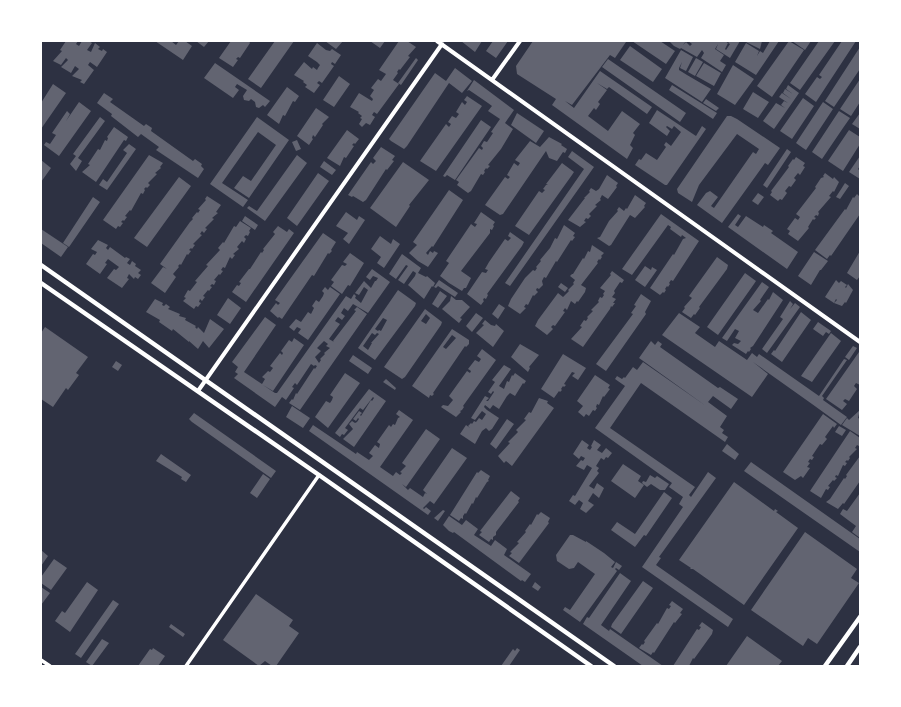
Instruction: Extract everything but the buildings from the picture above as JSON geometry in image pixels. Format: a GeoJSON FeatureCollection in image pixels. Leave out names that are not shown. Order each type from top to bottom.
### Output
{"type":"FeatureCollection","features":[{"type":"Feature","properties":{"kind":"main road"},"geometry":{"type":"LineString","coordinates":[[41,265],[206,379],[614,666]]}},
{"type":"Feature","properties":{"kind":"main road"},"geometry":{"type":"LineString","coordinates":[[41,283],[592,666]]}},
{"type":"Feature","properties":{"kind":"main road"},"geometry":{"type":"LineString","coordinates":[[825,666],[860,617]]}},
{"type":"Feature","properties":{"kind":"main road"},"geometry":{"type":"LineString","coordinates":[[847,666],[860,647]]}},
{"type":"Feature","properties":{"kind":"street"},"geometry":{"type":"LineString","coordinates":[[437,41],[860,342]]}},
{"type":"Feature","properties":{"kind":"street"},"geometry":{"type":"LineString","coordinates":[[492,80],[520,41]]}},
{"type":"Feature","properties":{"kind":"street"},"geometry":{"type":"LineString","coordinates":[[198,391],[442,44]]}},
{"type":"Feature","properties":{"kind":"street"},"geometry":{"type":"LineString","coordinates":[[186,666],[319,475]]}},
{"type":"Feature","properties":{"kind":"street"},"geometry":{"type":"LineString","coordinates":[[41,660],[50,666]]}}]}
